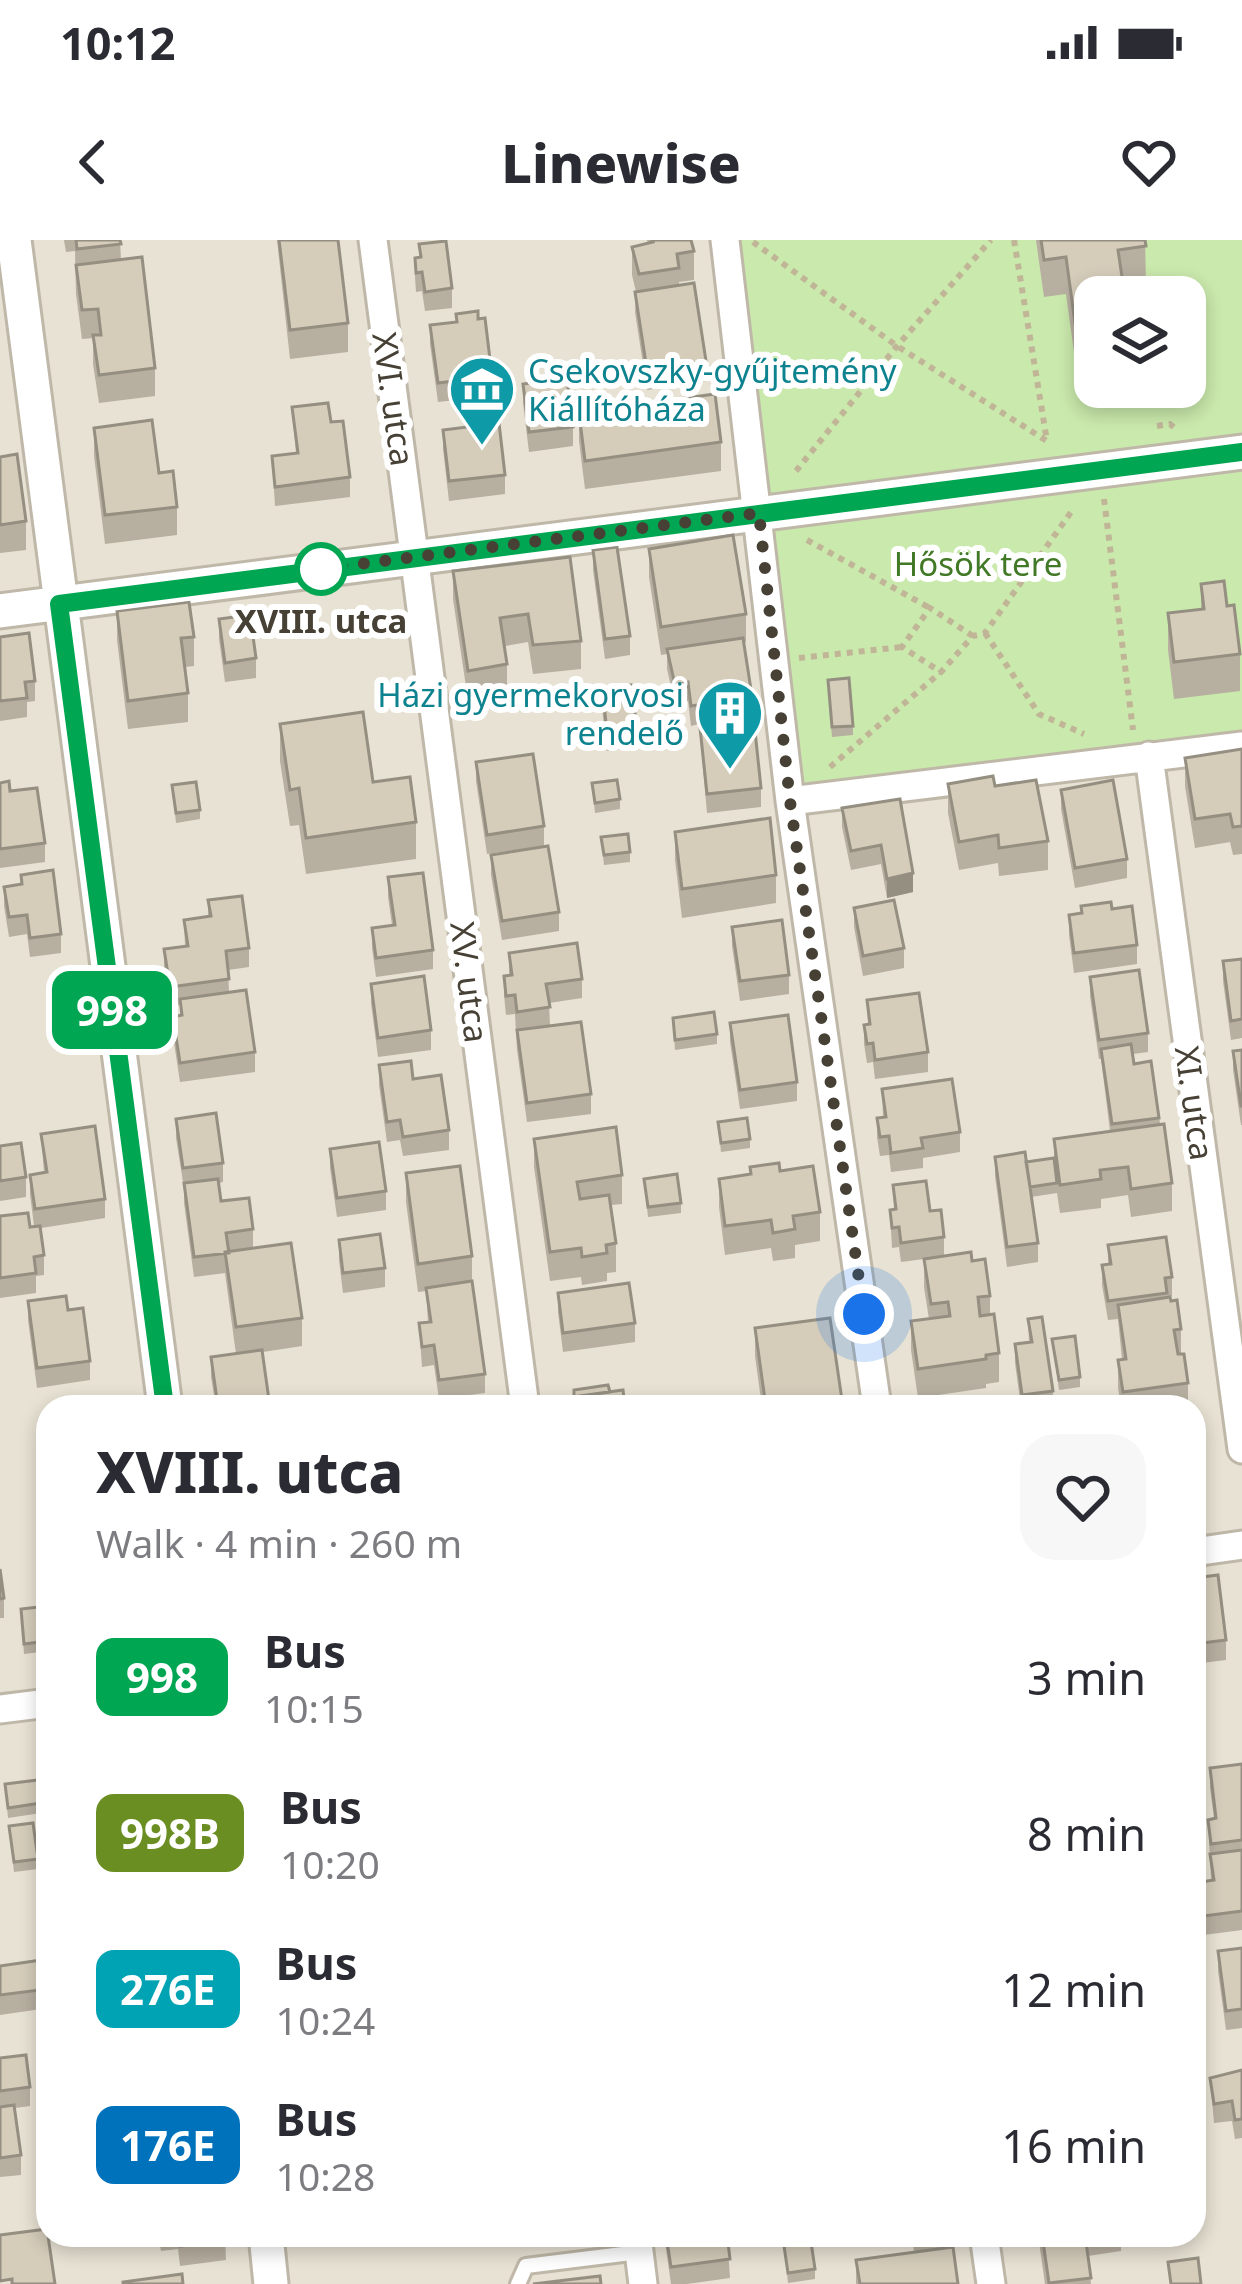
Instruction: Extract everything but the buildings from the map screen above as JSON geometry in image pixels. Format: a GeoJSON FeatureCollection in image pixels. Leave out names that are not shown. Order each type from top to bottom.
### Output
{"type":"FeatureCollection","features":[{"type":"Feature","properties":{"kind":"street"},"geometry":{"type":"LineString","coordinates":[[14,240],[163,1395]]}},
{"type":"Feature","properties":{"kind":"street","name":"XVI. utca"},"geometry":{"type":"LineString","coordinates":[[373,240],[415,557]]}},
{"type":"Feature","properties":{"kind":"street"},"geometry":{"type":"LineString","coordinates":[[725,240],[790,801],[875,1395]]}},
{"type":"Feature","properties":{"kind":"street"},"geometry":{"type":"LineString","coordinates":[[0,611],[1242,452]]}},
{"type":"Feature","properties":{"kind":"street","name":"XV. utca"},"geometry":{"type":"LineString","coordinates":[[415,557],[523,1395]]}},
{"type":"Feature","properties":{"kind":"street"},"geometry":{"type":"LineString","coordinates":[[790,801],[1242,746]]}},
{"type":"Feature","properties":{"kind":"street","name":"XI. utca"},"geometry":{"type":"LineString","coordinates":[[1143,757],[1242,1449]]}},
{"type":"Feature","properties":{"kind":"street"},"geometry":{"type":"LineString","coordinates":[[1206,1550],[1242,1545]]}},
{"type":"Feature","properties":{"kind":"street"},"geometry":{"type":"LineString","coordinates":[[0,1709],[36,1704]]}},
{"type":"Feature","properties":{"kind":"street"},"geometry":{"type":"LineString","coordinates":[[267,2247],[271,2284]]}},
{"type":"Feature","properties":{"kind":"street"},"geometry":{"type":"LineString","coordinates":[[638,2247],[643,2284]]}},
{"type":"Feature","properties":{"kind":"street"},"geometry":{"type":"LineString","coordinates":[[986,2247],[991,2284]]}},
{"type":"Feature","properties":{"kind":"lane"},"geometry":{"type":"LineString","coordinates":[[518,2284],[526,2266],[619,2247]]}},
{"type":"Feature","properties":{"kind":"path"},"geometry":{"type":"LineString","coordinates":[[750,240],[897,346],[1047,441],[1014,240]]}},
{"type":"Feature","properties":{"kind":"path"},"geometry":{"type":"LineString","coordinates":[[796,471],[991,240]]}},
{"type":"Feature","properties":{"kind":"path"},"geometry":{"type":"LineString","coordinates":[[790,801],[940,672],[973,636],[986,633],[1101,470]]}},
{"type":"Feature","properties":{"kind":"path"},"geometry":{"type":"LineString","coordinates":[[1101,470],[1143,757]]}},
{"type":"Feature","properties":{"kind":"path"},"geometry":{"type":"LineString","coordinates":[[759,513],[973,636]]}},
{"type":"Feature","properties":{"kind":"path"},"geometry":{"type":"LineString","coordinates":[[902,647],[930,608]]}},
{"type":"Feature","properties":{"kind":"path"},"geometry":{"type":"LineString","coordinates":[[986,633],[1039,714],[1143,757]]}},
{"type":"Feature","properties":{"kind":"path"},"geometry":{"type":"LineString","coordinates":[[775,661],[902,647],[940,672]]}},
{"type":"Feature","properties":{"kind":"shaded area"},"geometry":{"type":"Polygon","coordinates":[[[0,240],[1242,240],[1242,2284],[0,2284],[0,240]]]}},
{"type":"Feature","properties":{"kind":"green space","name":"Hősök tere"},"geometry":{"type":"Polygon","coordinates":[[[725,240],[1242,240],[1242,746],[790,801],[725,240]]]}},
{"type":"Feature","properties":{"kind":"bus line","name":"998"},"geometry":{"type":"LineString","coordinates":[[163,1395],[59,604],[1242,452]]}},
{"type":"Feature","properties":{"kind":"place","name":"Csekovszky-gyűjtemény Kiállítóháza"},"geometry":{"type":"Point","coordinates":[482,448]}},
{"type":"Feature","properties":{"kind":"place","name":"XVIII. utca"},"geometry":{"type":"Point","coordinates":[321,569]}},
{"type":"Feature","properties":{"kind":"place","name":"Házi gyermekorvosi rendelő"},"geometry":{"type":"Point","coordinates":[730,772]}},
{"type":"Feature","properties":{"kind":"route"},"geometry":{"type":"LineString","coordinates":[[321,569],[759,513],[790,801],[864,1314]]}}]}
